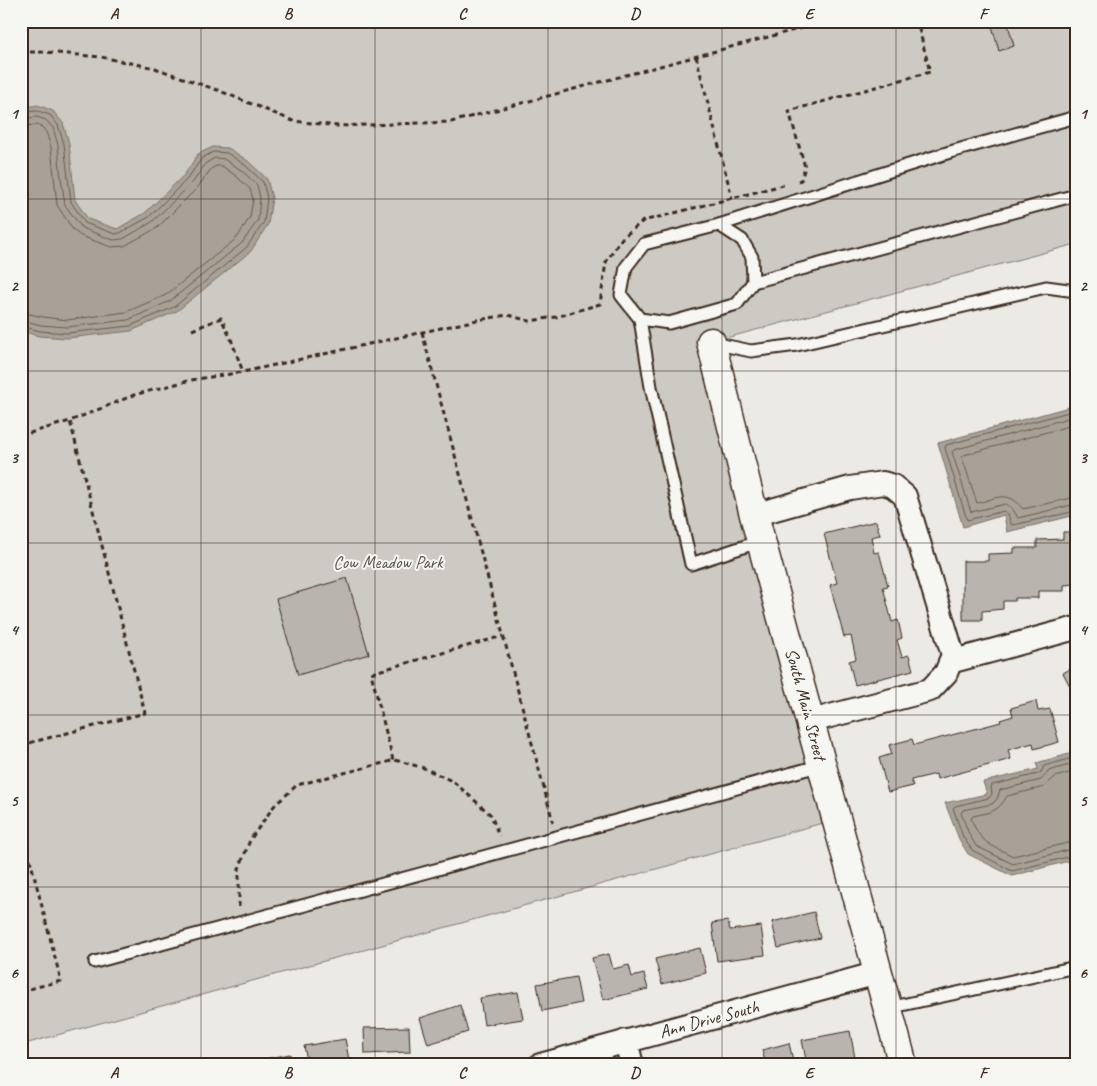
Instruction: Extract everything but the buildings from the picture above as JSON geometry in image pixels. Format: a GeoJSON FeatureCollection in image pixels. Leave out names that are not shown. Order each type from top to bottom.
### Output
{"type":"FeatureCollection","features":[{"type":"Feature","properties":{"kind":"street","name":"South Main Street"},"geometry":{"type":"LineString","coordinates":[[711,342],[754,515],[903,1065]]}},
{"type":"Feature","properties":{"kind":"street"},"geometry":{"type":"LineString","coordinates":[[754,515],[850,488],[883,483],[893,486],[905,496],[953,655],[946,673],[930,690],[811,721]]}},
{"type":"Feature","properties":{"kind":"street"},"geometry":{"type":"LineString","coordinates":[[950,662],[1076,628]]}},
{"type":"Feature","properties":{"kind":"street","name":"Ann Drive South"},"geometry":{"type":"LineString","coordinates":[[540,1065],[878,973]]}},
{"type":"Feature","properties":{"kind":"street"},"geometry":{"type":"LineString","coordinates":[[626,1042],[632,1065]]}},
{"type":"Feature","properties":{"kind":"lane"},"geometry":{"type":"LineString","coordinates":[[762,541],[691,564],[650,387],[640,319],[622,295],[626,266],[644,244],[720,225],[950,152],[1076,117]]}},
{"type":"Feature","properties":{"kind":"lane"},"geometry":{"type":"LineString","coordinates":[[753,282],[1076,195]]}},
{"type":"Feature","properties":{"kind":"lane"},"geometry":{"type":"LineString","coordinates":[[640,319],[669,323],[737,304],[753,282],[752,257],[742,240],[720,225]]}},
{"type":"Feature","properties":{"kind":"lane"},"geometry":{"type":"LineString","coordinates":[[711,342],[751,351],[797,346],[1046,287],[1076,291]]}},
{"type":"Feature","properties":{"kind":"lane"},"geometry":{"type":"LineString","coordinates":[[95,962],[822,765]]}},
{"type":"Feature","properties":{"kind":"lane"},"geometry":{"type":"LineString","coordinates":[[888,1008],[1076,967]]}},
{"type":"Feature","properties":{"kind":"path"},"geometry":{"type":"LineString","coordinates":[[21,52],[101,57],[155,68],[220,91],[293,121],[338,126],[450,122],[828,21]]}},
{"type":"Feature","properties":{"kind":"path"},"geometry":{"type":"LineString","coordinates":[[21,437],[70,421],[134,395],[191,380],[243,372],[508,315],[529,321],[556,317],[600,304],[606,262],[622,238],[644,222],[801,180],[805,167],[790,111],[930,72],[917,21]]}},
{"type":"Feature","properties":{"kind":"path"},"geometry":{"type":"LineString","coordinates":[[696,56],[732,198]]}},
{"type":"Feature","properties":{"kind":"path"},"geometry":{"type":"LineString","coordinates":[[192,330],[221,318],[243,372]]}},
{"type":"Feature","properties":{"kind":"path"},"geometry":{"type":"LineString","coordinates":[[422,332],[557,837]]}},
{"type":"Feature","properties":{"kind":"path"},"geometry":{"type":"LineString","coordinates":[[21,745],[145,713],[70,421]]}},
{"type":"Feature","properties":{"kind":"path"},"geometry":{"type":"LineString","coordinates":[[393,760],[371,673],[504,636]]}},
{"type":"Feature","properties":{"kind":"path"},"geometry":{"type":"LineString","coordinates":[[239,922],[239,869],[250,840],[274,806],[297,785],[393,760],[424,768],[454,782],[491,815],[504,851]]}},
{"type":"Feature","properties":{"kind":"path"},"geometry":{"type":"LineString","coordinates":[[21,824],[61,981],[21,991]]}},
{"type":"Feature","properties":{"kind":"green space","name":"Cow Meadow Park"},"geometry":{"type":"Polygon","coordinates":[[[21,21],[1076,21],[1076,244],[711,342],[837,819],[21,1045],[21,21]]]}},
{"type":"Feature","properties":{"kind":"water"},"geometry":{"type":"Polygon","coordinates":[[[38,105],[53,111],[63,123],[69,143],[75,200],[88,219],[117,229],[145,213],[185,174],[198,154],[213,147],[228,148],[248,161],[267,179],[272,198],[268,224],[251,251],[177,311],[131,331],[67,338],[39,336],[21,331],[21,108],[38,105]]]}},
{"type":"Feature","properties":{"kind":"water"},"geometry":{"type":"Polygon","coordinates":[[[1076,405],[1076,515],[1007,532],[1004,515],[963,527],[938,443],[1076,405]]]}},
{"type":"Feature","properties":{"kind":"water"},"geometry":{"type":"Polygon","coordinates":[[[1076,752],[1076,859],[1012,876],[968,854],[959,839],[945,803],[987,794],[983,782],[1038,769],[1036,763],[1076,752]]]}}]}
